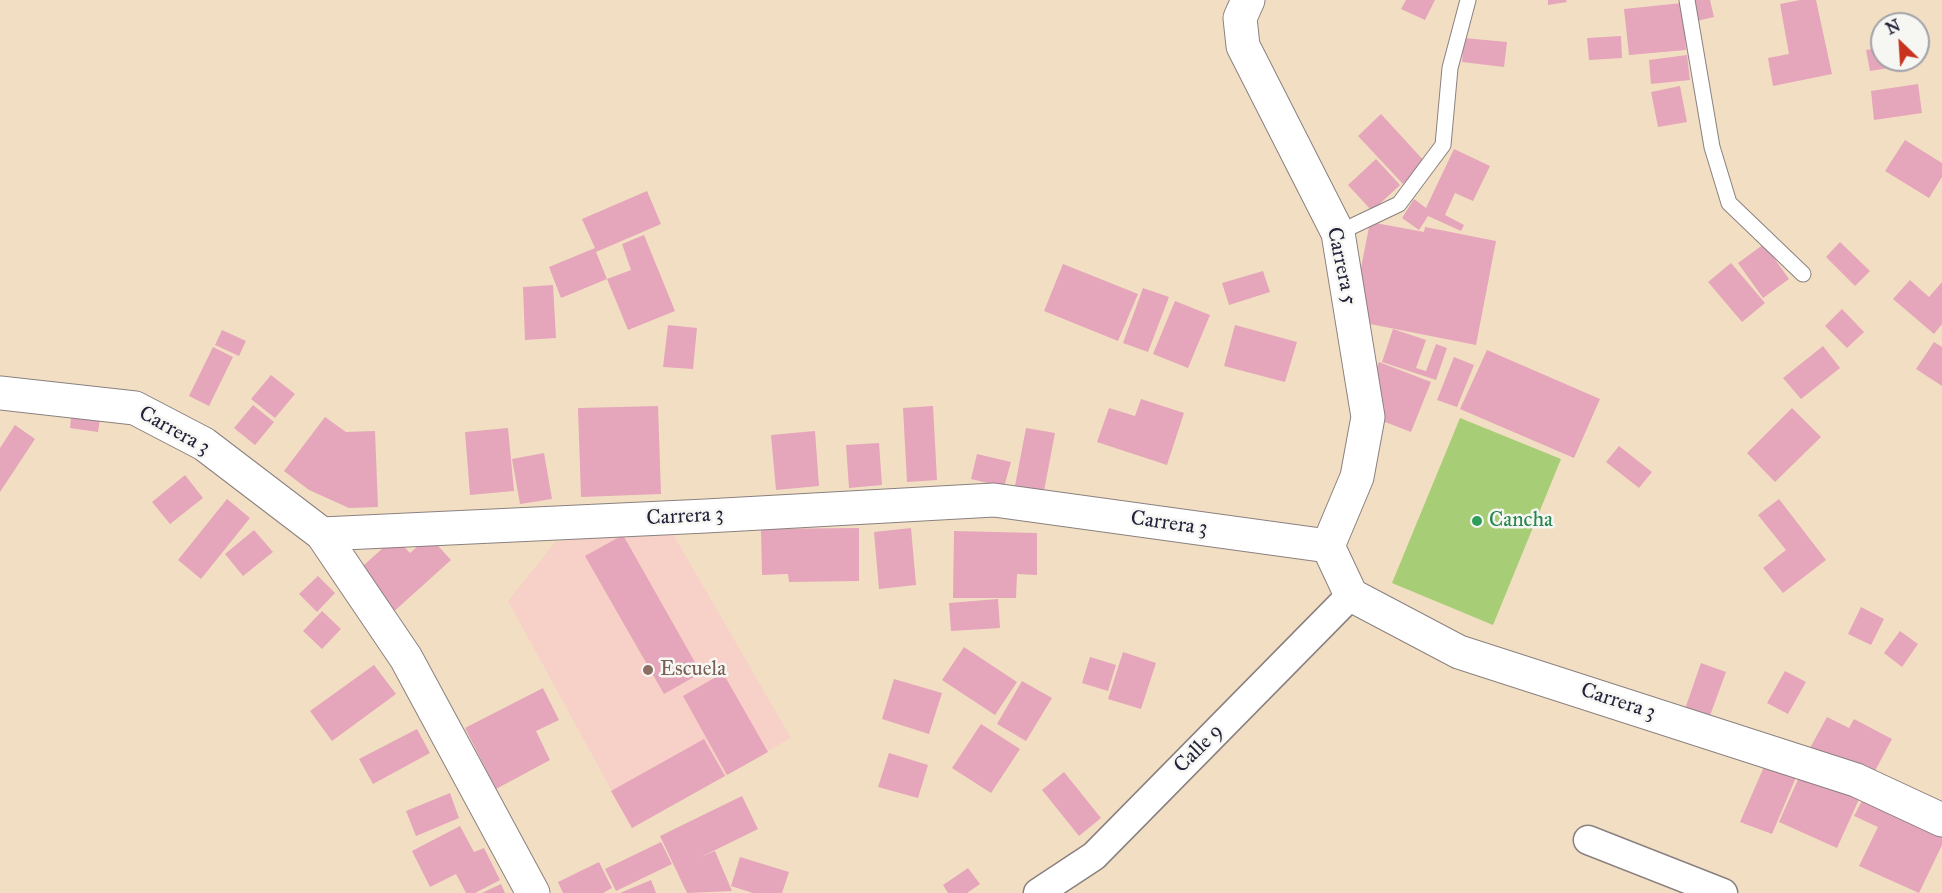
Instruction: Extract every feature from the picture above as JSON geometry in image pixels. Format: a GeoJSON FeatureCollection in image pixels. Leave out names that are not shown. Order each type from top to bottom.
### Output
{"type":"FeatureCollection","features":[{"type":"Feature","properties":{"kind":"street","name":"Carrera 5"},"geometry":{"type":"LineString","coordinates":[[1248,0],[1240,18],[1243,46],[1338,233],[1368,417],[1357,477],[1328,546]]}},
{"type":"Feature","properties":{"kind":"street","name":"Carrera 3"},"geometry":{"type":"LineString","coordinates":[[0,393],[135,408],[204,444],[322,534],[406,658],[533,893]]}},
{"type":"Feature","properties":{"kind":"street","name":"Carrera 3"},"geometry":{"type":"LineString","coordinates":[[322,534],[994,500],[1328,546]]}},
{"type":"Feature","properties":{"kind":"street"},"geometry":{"type":"LineString","coordinates":[[1328,546],[1351,595]]}},
{"type":"Feature","properties":{"kind":"street","name":"Carrera 3"},"geometry":{"type":"LineString","coordinates":[[1351,595],[1459,652],[1856,780],[1942,820]]}},
{"type":"Feature","properties":{"kind":"street","name":"Calle 9"},"geometry":{"type":"LineString","coordinates":[[1038,893],[1094,856],[1351,595]]}},
{"type":"Feature","properties":{"kind":"street"},"geometry":{"type":"LineString","coordinates":[[1587,840],[1722,893]]}},
{"type":"Feature","properties":{"kind":"lane"},"geometry":{"type":"LineString","coordinates":[[1338,233],[1399,204],[1443,146],[1450,68],[1468,0]]}},
{"type":"Feature","properties":{"kind":"lane"},"geometry":{"type":"LineString","coordinates":[[1687,0],[1712,147],[1729,203],[1803,274]]}},
{"type":"Feature","properties":{"kind":"shaded area","name":"Escuela"},"geometry":{"type":"Polygon","coordinates":[[[672,532],[791,738],[632,828],[508,601],[556,541],[672,532]]]}},
{"type":"Feature","properties":{"kind":"green space","name":"Cancha"},"geometry":{"type":"Polygon","coordinates":[[[1460,418],[1561,459],[1493,625],[1392,583],[1460,418]]]}},
{"type":"Feature","properties":{"kind":"building"},"geometry":{"type":"Polygon","coordinates":[[[1406,0],[1435,0],[1425,20],[1401,9],[1406,0]]]}},
{"type":"Feature","properties":{"kind":"building"},"geometry":{"type":"Polygon","coordinates":[[[1548,0],[1566,0],[1567,2],[1548,5],[1548,0]]]}},
{"type":"Feature","properties":{"kind":"building"},"geometry":{"type":"Polygon","coordinates":[[[1691,0],[1710,0],[1714,17],[1697,21],[1691,0]]]}},
{"type":"Feature","properties":{"kind":"building"},"geometry":{"type":"Polygon","coordinates":[[[1816,0],[1832,74],[1773,86],[1768,58],[1789,54],[1780,4],[1816,0]]]}},
{"type":"Feature","properties":{"kind":"building"},"geometry":{"type":"Polygon","coordinates":[[[1682,3],[1686,50],[1629,55],[1624,9],[1682,3]]]}},
{"type":"Feature","properties":{"kind":"building"},"geometry":{"type":"Polygon","coordinates":[[[1621,36],[1622,58],[1589,60],[1587,38],[1621,36]]]}},
{"type":"Feature","properties":{"kind":"building"},"geometry":{"type":"Polygon","coordinates":[[[1464,38],[1507,42],[1504,67],[1462,62],[1464,38]]]}},
{"type":"Feature","properties":{"kind":"building"},"geometry":{"type":"Polygon","coordinates":[[[1866,50],[1870,50],[1870,71],[1866,50]]]}},
{"type":"Feature","properties":{"kind":"building"},"geometry":{"type":"Polygon","coordinates":[[[1687,55],[1690,80],[1651,84],[1649,60],[1687,55]]]}},
{"type":"Feature","properties":{"kind":"building"},"geometry":{"type":"Polygon","coordinates":[[[1918,84],[1922,113],[1874,120],[1871,91],[1918,84]]]}},
{"type":"Feature","properties":{"kind":"building"},"geometry":{"type":"Polygon","coordinates":[[[1680,86],[1687,122],[1658,127],[1651,92],[1680,86]]]}},
{"type":"Feature","properties":{"kind":"building"},"geometry":{"type":"Polygon","coordinates":[[[1381,114],[1426,163],[1403,184],[1358,136],[1381,114]]]}},
{"type":"Feature","properties":{"kind":"building"},"geometry":{"type":"Polygon","coordinates":[[[1905,140],[1942,163],[1942,177],[1929,198],[1885,171],[1905,140]]]}},
{"type":"Feature","properties":{"kind":"building"},"geometry":{"type":"Polygon","coordinates":[[[1454,149],[1490,166],[1473,201],[1455,193],[1445,215],[1464,225],[1461,231],[1428,216],[1419,230],[1402,218],[1414,199],[1426,208],[1454,149]]]}},
{"type":"Feature","properties":{"kind":"building"},"geometry":{"type":"Polygon","coordinates":[[[1376,159],[1400,185],[1372,211],[1348,185],[1376,159]]]}},
{"type":"Feature","properties":{"kind":"building"},"geometry":{"type":"Polygon","coordinates":[[[647,191],[661,224],[596,252],[607,279],[561,298],[549,267],[595,248],[582,219],[647,191]]]}},
{"type":"Feature","properties":{"kind":"building"},"geometry":{"type":"Polygon","coordinates":[[[1370,222],[1424,232],[1425,227],[1496,241],[1476,345],[1360,322],[1353,309],[1370,222]]]}},
{"type":"Feature","properties":{"kind":"building"},"geometry":{"type":"Polygon","coordinates":[[[644,235],[675,311],[628,330],[607,279],[631,270],[622,244],[644,235]]]}},
{"type":"Feature","properties":{"kind":"building"},"geometry":{"type":"Polygon","coordinates":[[[1840,242],[1870,271],[1855,286],[1826,257],[1840,242]]]}},
{"type":"Feature","properties":{"kind":"building"},"geometry":{"type":"Polygon","coordinates":[[[1764,244],[1789,279],[1763,298],[1738,263],[1764,244]]]}},
{"type":"Feature","properties":{"kind":"building"},"geometry":{"type":"Polygon","coordinates":[[[1731,263],[1765,303],[1742,322],[1708,282],[1731,263]]]}},
{"type":"Feature","properties":{"kind":"building"},"geometry":{"type":"Polygon","coordinates":[[[1063,264],[1138,294],[1118,341],[1044,311],[1063,264]]]}},
{"type":"Feature","properties":{"kind":"building"},"geometry":{"type":"Polygon","coordinates":[[[1263,271],[1270,292],[1229,305],[1222,283],[1263,271]]]}},
{"type":"Feature","properties":{"kind":"building"},"geometry":{"type":"Polygon","coordinates":[[[1910,280],[1929,297],[1942,282],[1942,324],[1934,334],[1893,299],[1910,280]]]}},
{"type":"Feature","properties":{"kind":"building"},"geometry":{"type":"Polygon","coordinates":[[[553,285],[556,338],[525,340],[523,287],[553,285]]]}},
{"type":"Feature","properties":{"kind":"building"},"geometry":{"type":"Polygon","coordinates":[[[1143,288],[1169,297],[1148,352],[1123,343],[1143,288]]]}},
{"type":"Feature","properties":{"kind":"building"},"geometry":{"type":"Polygon","coordinates":[[[1175,301],[1210,315],[1188,368],[1153,354],[1175,301]]]}},
{"type":"Feature","properties":{"kind":"building"},"geometry":{"type":"Polygon","coordinates":[[[1842,309],[1864,332],[1847,348],[1825,326],[1842,309]]]}},
{"type":"Feature","properties":{"kind":"building"},"geometry":{"type":"Polygon","coordinates":[[[668,325],[697,328],[693,369],[663,367],[668,325]]]}},
{"type":"Feature","properties":{"kind":"building"},"geometry":{"type":"Polygon","coordinates":[[[1235,325],[1297,342],[1285,382],[1224,366],[1235,325]]]}},
{"type":"Feature","properties":{"kind":"building"},"geometry":{"type":"Polygon","coordinates":[[[1393,329],[1426,340],[1416,368],[1426,371],[1436,344],[1447,348],[1436,380],[1382,362],[1393,329]]]}},
{"type":"Feature","properties":{"kind":"building"},"geometry":{"type":"Polygon","coordinates":[[[222,330],[246,341],[239,356],[215,345],[222,330]]]}},
{"type":"Feature","properties":{"kind":"building"},"geometry":{"type":"Polygon","coordinates":[[[1934,342],[1942,347],[1942,386],[1916,369],[1934,342]]]}},
{"type":"Feature","properties":{"kind":"building"},"geometry":{"type":"Polygon","coordinates":[[[1823,346],[1840,368],[1801,399],[1783,378],[1823,346]]]}},
{"type":"Feature","properties":{"kind":"building"},"geometry":{"type":"Polygon","coordinates":[[[213,347],[233,357],[209,406],[189,396],[213,347]]]}},
{"type":"Feature","properties":{"kind":"building"},"geometry":{"type":"Polygon","coordinates":[[[1487,350],[1600,399],[1574,458],[1460,409],[1487,350]]]}},
{"type":"Feature","properties":{"kind":"building"},"geometry":{"type":"Polygon","coordinates":[[[1454,357],[1474,365],[1457,407],[1437,400],[1454,357]]]}},
{"type":"Feature","properties":{"kind":"building"},"geometry":{"type":"Polygon","coordinates":[[[1379,362],[1431,382],[1411,432],[1372,417],[1367,391],[1379,362]]]}},
{"type":"Feature","properties":{"kind":"building"},"geometry":{"type":"Polygon","coordinates":[[[271,375],[295,394],[275,418],[251,399],[271,375]]]}},
{"type":"Feature","properties":{"kind":"building"},"geometry":{"type":"Polygon","coordinates":[[[1141,399],[1184,413],[1167,465],[1097,442],[1109,408],[1135,416],[1141,399]]]}},
{"type":"Feature","properties":{"kind":"building"},"geometry":{"type":"Polygon","coordinates":[[[253,405],[274,422],[255,445],[234,428],[253,405]]]}},
{"type":"Feature","properties":{"kind":"building"},"geometry":{"type":"Polygon","coordinates":[[[658,406],[661,494],[581,497],[578,408],[658,406]]]}},
{"type":"Feature","properties":{"kind":"building"},"geometry":{"type":"Polygon","coordinates":[[[933,406],[937,480],[907,482],[903,408],[933,406]]]}},
{"type":"Feature","properties":{"kind":"building"},"geometry":{"type":"Polygon","coordinates":[[[72,408],[101,412],[98,432],[70,428],[72,408]]]}},
{"type":"Feature","properties":{"kind":"building"},"geometry":{"type":"Polygon","coordinates":[[[1792,408],[1821,437],[1775,482],[1747,453],[1792,408]]]}},
{"type":"Feature","properties":{"kind":"building"},"geometry":{"type":"Polygon","coordinates":[[[325,417],[346,432],[375,431],[378,507],[349,508],[309,490],[284,471],[325,417]]]}},
{"type":"Feature","properties":{"kind":"building"},"geometry":{"type":"Polygon","coordinates":[[[15,425],[35,439],[0,492],[0,448],[15,425]]]}},
{"type":"Feature","properties":{"kind":"building"},"geometry":{"type":"Polygon","coordinates":[[[508,428],[514,491],[470,495],[465,432],[508,428]]]}},
{"type":"Feature","properties":{"kind":"building"},"geometry":{"type":"Polygon","coordinates":[[[1026,428],[1055,433],[1044,491],[1015,486],[1026,428]]]}},
{"type":"Feature","properties":{"kind":"building"},"geometry":{"type":"Polygon","coordinates":[[[815,431],[819,486],[776,490],[771,435],[815,431]]]}},
{"type":"Feature","properties":{"kind":"building"},"geometry":{"type":"Polygon","coordinates":[[[879,443],[882,485],[849,488],[846,445],[879,443]]]}},
{"type":"Feature","properties":{"kind":"building"},"geometry":{"type":"Polygon","coordinates":[[[1619,446],[1652,472],[1639,488],[1606,462],[1619,446]]]}},
{"type":"Feature","properties":{"kind":"building"},"geometry":{"type":"Polygon","coordinates":[[[544,453],[552,499],[520,504],[512,459],[544,453]]]}},
{"type":"Feature","properties":{"kind":"building"},"geometry":{"type":"Polygon","coordinates":[[[977,454],[1011,462],[1004,487],[971,479],[977,454]]]}},
{"type":"Feature","properties":{"kind":"building"},"geometry":{"type":"Polygon","coordinates":[[[185,475],[203,498],[170,524],[152,502],[185,475]]]}},
{"type":"Feature","properties":{"kind":"building"},"geometry":{"type":"Polygon","coordinates":[[[227,499],[250,518],[201,579],[178,560],[227,499]]]}},
{"type":"Feature","properties":{"kind":"building"},"geometry":{"type":"Polygon","coordinates":[[[1779,499],[1826,560],[1783,593],[1763,568],[1786,550],[1758,515],[1779,499]]]}},
{"type":"Feature","properties":{"kind":"building"},"geometry":{"type":"Polygon","coordinates":[[[859,528],[859,581],[789,582],[788,574],[762,575],[761,529],[859,528]]]}},
{"type":"Feature","properties":{"kind":"building"},"geometry":{"type":"Polygon","coordinates":[[[911,528],[916,585],[879,589],[874,532],[911,528]]]}},
{"type":"Feature","properties":{"kind":"building"},"geometry":{"type":"Polygon","coordinates":[[[254,530],[273,552],[243,576],[225,554],[254,530]]]}},
{"type":"Feature","properties":{"kind":"building"},"geometry":{"type":"Polygon","coordinates":[[[954,531],[1037,533],[1037,575],[1017,574],[1016,598],[953,598],[954,531]]]}},
{"type":"Feature","properties":{"kind":"building"},"geometry":{"type":"Polygon","coordinates":[[[623,535],[701,673],[664,694],[585,556],[623,535]]]}},
{"type":"Feature","properties":{"kind":"building"},"geometry":{"type":"Polygon","coordinates":[[[429,536],[451,560],[390,615],[353,575],[395,537],[410,553],[429,536]]]}},
{"type":"Feature","properties":{"kind":"building"},"geometry":{"type":"Polygon","coordinates":[[[318,576],[335,593],[317,612],[299,594],[318,576]]]}},
{"type":"Feature","properties":{"kind":"building"},"geometry":{"type":"Polygon","coordinates":[[[998,599],[1000,628],[951,631],[949,603],[998,599]]]}},
{"type":"Feature","properties":{"kind":"building"},"geometry":{"type":"Polygon","coordinates":[[[1861,607],[1884,619],[1871,645],[1848,634],[1861,607]]]}},
{"type":"Feature","properties":{"kind":"building"},"geometry":{"type":"Polygon","coordinates":[[[322,611],[341,629],[322,649],[303,631],[322,611]]]}},
{"type":"Feature","properties":{"kind":"building"},"geometry":{"type":"Polygon","coordinates":[[[1900,631],[1918,644],[1902,667],[1884,653],[1900,631]]]}},
{"type":"Feature","properties":{"kind":"building"},"geometry":{"type":"Polygon","coordinates":[[[964,647],[1017,682],[995,715],[942,680],[964,647]]]}},
{"type":"Feature","properties":{"kind":"building"},"geometry":{"type":"Polygon","coordinates":[[[1123,652],[1156,663],[1141,709],[1108,699],[1123,652]]]}},
{"type":"Feature","properties":{"kind":"building"},"geometry":{"type":"Polygon","coordinates":[[[1090,657],[1116,665],[1108,691],[1082,683],[1090,657]]]}},
{"type":"Feature","properties":{"kind":"building"},"geometry":{"type":"Polygon","coordinates":[[[1701,663],[1726,672],[1708,721],[1684,712],[1701,663]]]}},
{"type":"Feature","properties":{"kind":"building"},"geometry":{"type":"Polygon","coordinates":[[[374,665],[396,694],[332,741],[310,711],[374,665]]]}},
{"type":"Feature","properties":{"kind":"building"},"geometry":{"type":"Polygon","coordinates":[[[1785,671],[1806,682],[1788,714],[1767,703],[1785,671]]]}},
{"type":"Feature","properties":{"kind":"building"},"geometry":{"type":"Polygon","coordinates":[[[723,673],[768,752],[727,775],[683,696],[723,673]]]}},
{"type":"Feature","properties":{"kind":"building"},"geometry":{"type":"Polygon","coordinates":[[[894,679],[942,693],[929,734],[882,719],[894,679]]]}},
{"type":"Feature","properties":{"kind":"building"},"geometry":{"type":"Polygon","coordinates":[[[1022,681],[1052,698],[1026,741],[997,724],[1022,681]]]}},
{"type":"Feature","properties":{"kind":"building"},"geometry":{"type":"Polygon","coordinates":[[[543,688],[559,720],[536,731],[550,760],[496,789],[465,728],[543,688]]]}},
{"type":"Feature","properties":{"kind":"building"},"geometry":{"type":"Polygon","coordinates":[[[1827,717],[1849,728],[1854,719],[1892,739],[1870,780],[1810,748],[1827,717]]]}},
{"type":"Feature","properties":{"kind":"building"},"geometry":{"type":"Polygon","coordinates":[[[981,724],[1020,749],[991,793],[952,768],[981,724]]]}},
{"type":"Feature","properties":{"kind":"building"},"geometry":{"type":"Polygon","coordinates":[[[417,729],[430,753],[373,784],[359,759],[417,729]]]}},
{"type":"Feature","properties":{"kind":"building"},"geometry":{"type":"Polygon","coordinates":[[[704,739],[725,776],[632,828],[611,791],[704,739]]]}},
{"type":"Feature","properties":{"kind":"building"},"geometry":{"type":"Polygon","coordinates":[[[889,753],[928,765],[918,798],[878,787],[889,753]]]}},
{"type":"Feature","properties":{"kind":"building"},"geometry":{"type":"Polygon","coordinates":[[[1766,762],[1797,775],[1772,834],[1740,822],[1766,762]]]}},
{"type":"Feature","properties":{"kind":"building"},"geometry":{"type":"Polygon","coordinates":[[[1064,772],[1101,818],[1079,836],[1042,790],[1064,772]]]}},
{"type":"Feature","properties":{"kind":"building"},"geometry":{"type":"Polygon","coordinates":[[[1800,775],[1860,797],[1837,848],[1779,822],[1800,775]]]}},
{"type":"Feature","properties":{"kind":"building"},"geometry":{"type":"Polygon","coordinates":[[[450,793],[459,818],[416,836],[406,811],[450,793]]]}},
{"type":"Feature","properties":{"kind":"building"},"geometry":{"type":"Polygon","coordinates":[[[742,796],[758,829],[699,858],[715,851],[732,891],[687,893],[660,836],[742,796]]]}},
{"type":"Feature","properties":{"kind":"building"},"geometry":{"type":"Polygon","coordinates":[[[1864,797],[1942,834],[1942,845],[1919,893],[1859,866],[1878,827],[1854,816],[1864,797]]]}},
{"type":"Feature","properties":{"kind":"building"},"geometry":{"type":"Polygon","coordinates":[[[460,826],[474,852],[484,848],[500,880],[475,893],[466,893],[456,874],[430,887],[412,851],[460,826]]]}},
{"type":"Feature","properties":{"kind":"building"},"geometry":{"type":"Polygon","coordinates":[[[661,842],[672,864],[616,891],[605,869],[661,842]]]}},
{"type":"Feature","properties":{"kind":"building"},"geometry":{"type":"Polygon","coordinates":[[[740,857],[789,872],[782,893],[753,893],[731,886],[740,857]]]}},
{"type":"Feature","properties":{"kind":"building"},"geometry":{"type":"Polygon","coordinates":[[[599,862],[612,888],[603,893],[563,893],[558,882],[599,862]]]}},
{"type":"Feature","properties":{"kind":"building"},"geometry":{"type":"Polygon","coordinates":[[[968,868],[980,884],[967,893],[948,893],[943,885],[968,868]]]}},
{"type":"Feature","properties":{"kind":"building"},"geometry":{"type":"Polygon","coordinates":[[[651,880],[656,893],[620,893],[651,880]]]}},
{"type":"Feature","properties":{"kind":"building"},"geometry":{"type":"Polygon","coordinates":[[[501,884],[505,893],[482,893],[501,884]]]}},
{"type":"Feature","properties":{"kind":"place","name":"Cancha"},"geometry":{"type":"Point","coordinates":[1477,521]}},
{"type":"Feature","properties":{"kind":"place","name":"Escuela"},"geometry":{"type":"Point","coordinates":[648,670]}}]}
